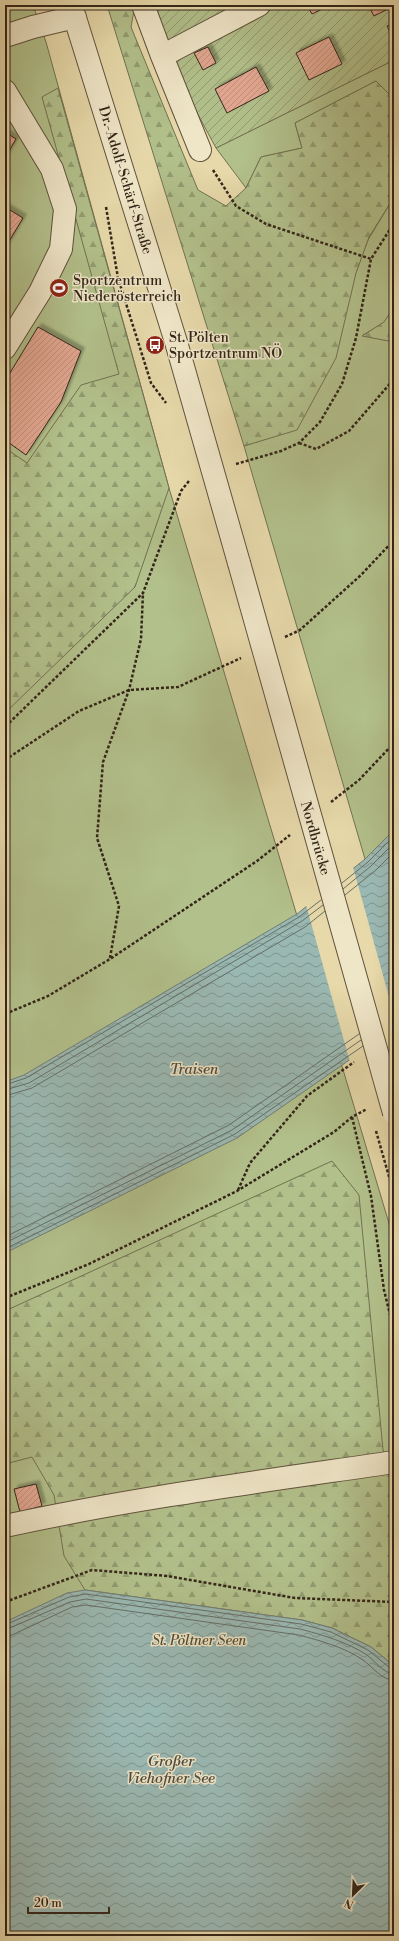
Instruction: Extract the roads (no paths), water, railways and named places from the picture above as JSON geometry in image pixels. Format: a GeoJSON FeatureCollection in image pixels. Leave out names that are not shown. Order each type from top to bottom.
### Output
{"type":"FeatureCollection","features":[{"type":"Feature","properties":{"kind":"street"},"geometry":{"type":"LineString","coordinates":[[143,5],[200,150]]}},
{"type":"Feature","properties":{"kind":"street"},"geometry":{"type":"LineString","coordinates":[[162,56],[259,5]]}},
{"type":"Feature","properties":{"kind":"street"},"geometry":{"type":"LineString","coordinates":[[5,36],[33,27],[73,11]]}},
{"type":"Feature","properties":{"kind":"street","name":"Dr.-Adolf-Schärf-Straße"},"geometry":{"type":"LineString","coordinates":[[73,11],[176,342],[214,469],[239,563]]}},
{"type":"Feature","properties":{"kind":"street"},"geometry":{"type":"LineString","coordinates":[[5,91],[52,169],[65,209],[60,249],[40,292],[5,348]]}},
{"type":"Feature","properties":{"kind":"street","name":"Nordbrücke"},"geometry":{"type":"LineString","coordinates":[[239,563],[394,1113]]}},
{"type":"Feature","properties":{"kind":"street"},"geometry":{"type":"LineString","coordinates":[[5,1526],[46,1517],[203,1491],[394,1462]]}},
{"type":"Feature","properties":{"kind":"water","name":"Traisen"},"geometry":{"type":"Polygon","coordinates":[[[394,830],[394,1029],[237,1138],[5,1253],[5,1082],[24,1075],[297,914],[365,859],[394,830]]]}},
{"type":"Feature","properties":{"kind":"water","name":"Großer Viehofner See"},"geometry":{"type":"Polygon","coordinates":[[[85,1590],[302,1620],[332,1628],[371,1647],[394,1666],[394,1936],[5,1936],[5,1622],[67,1593],[85,1590]]]}},
{"type":"Feature","properties":{"kind":"place","name":"Sportzentrum Niederösterreich"},"geometry":{"type":"Point","coordinates":[59,288]}},
{"type":"Feature","properties":{"kind":"place","name":"St. Pölten Sportzentrum NÖ"},"geometry":{"type":"Point","coordinates":[155,345]}},
{"type":"Feature","properties":{"kind":"park label","name":"St. Pöltner Seen"},"geometry":{"type":"Point","coordinates":[199,1640]}}]}
